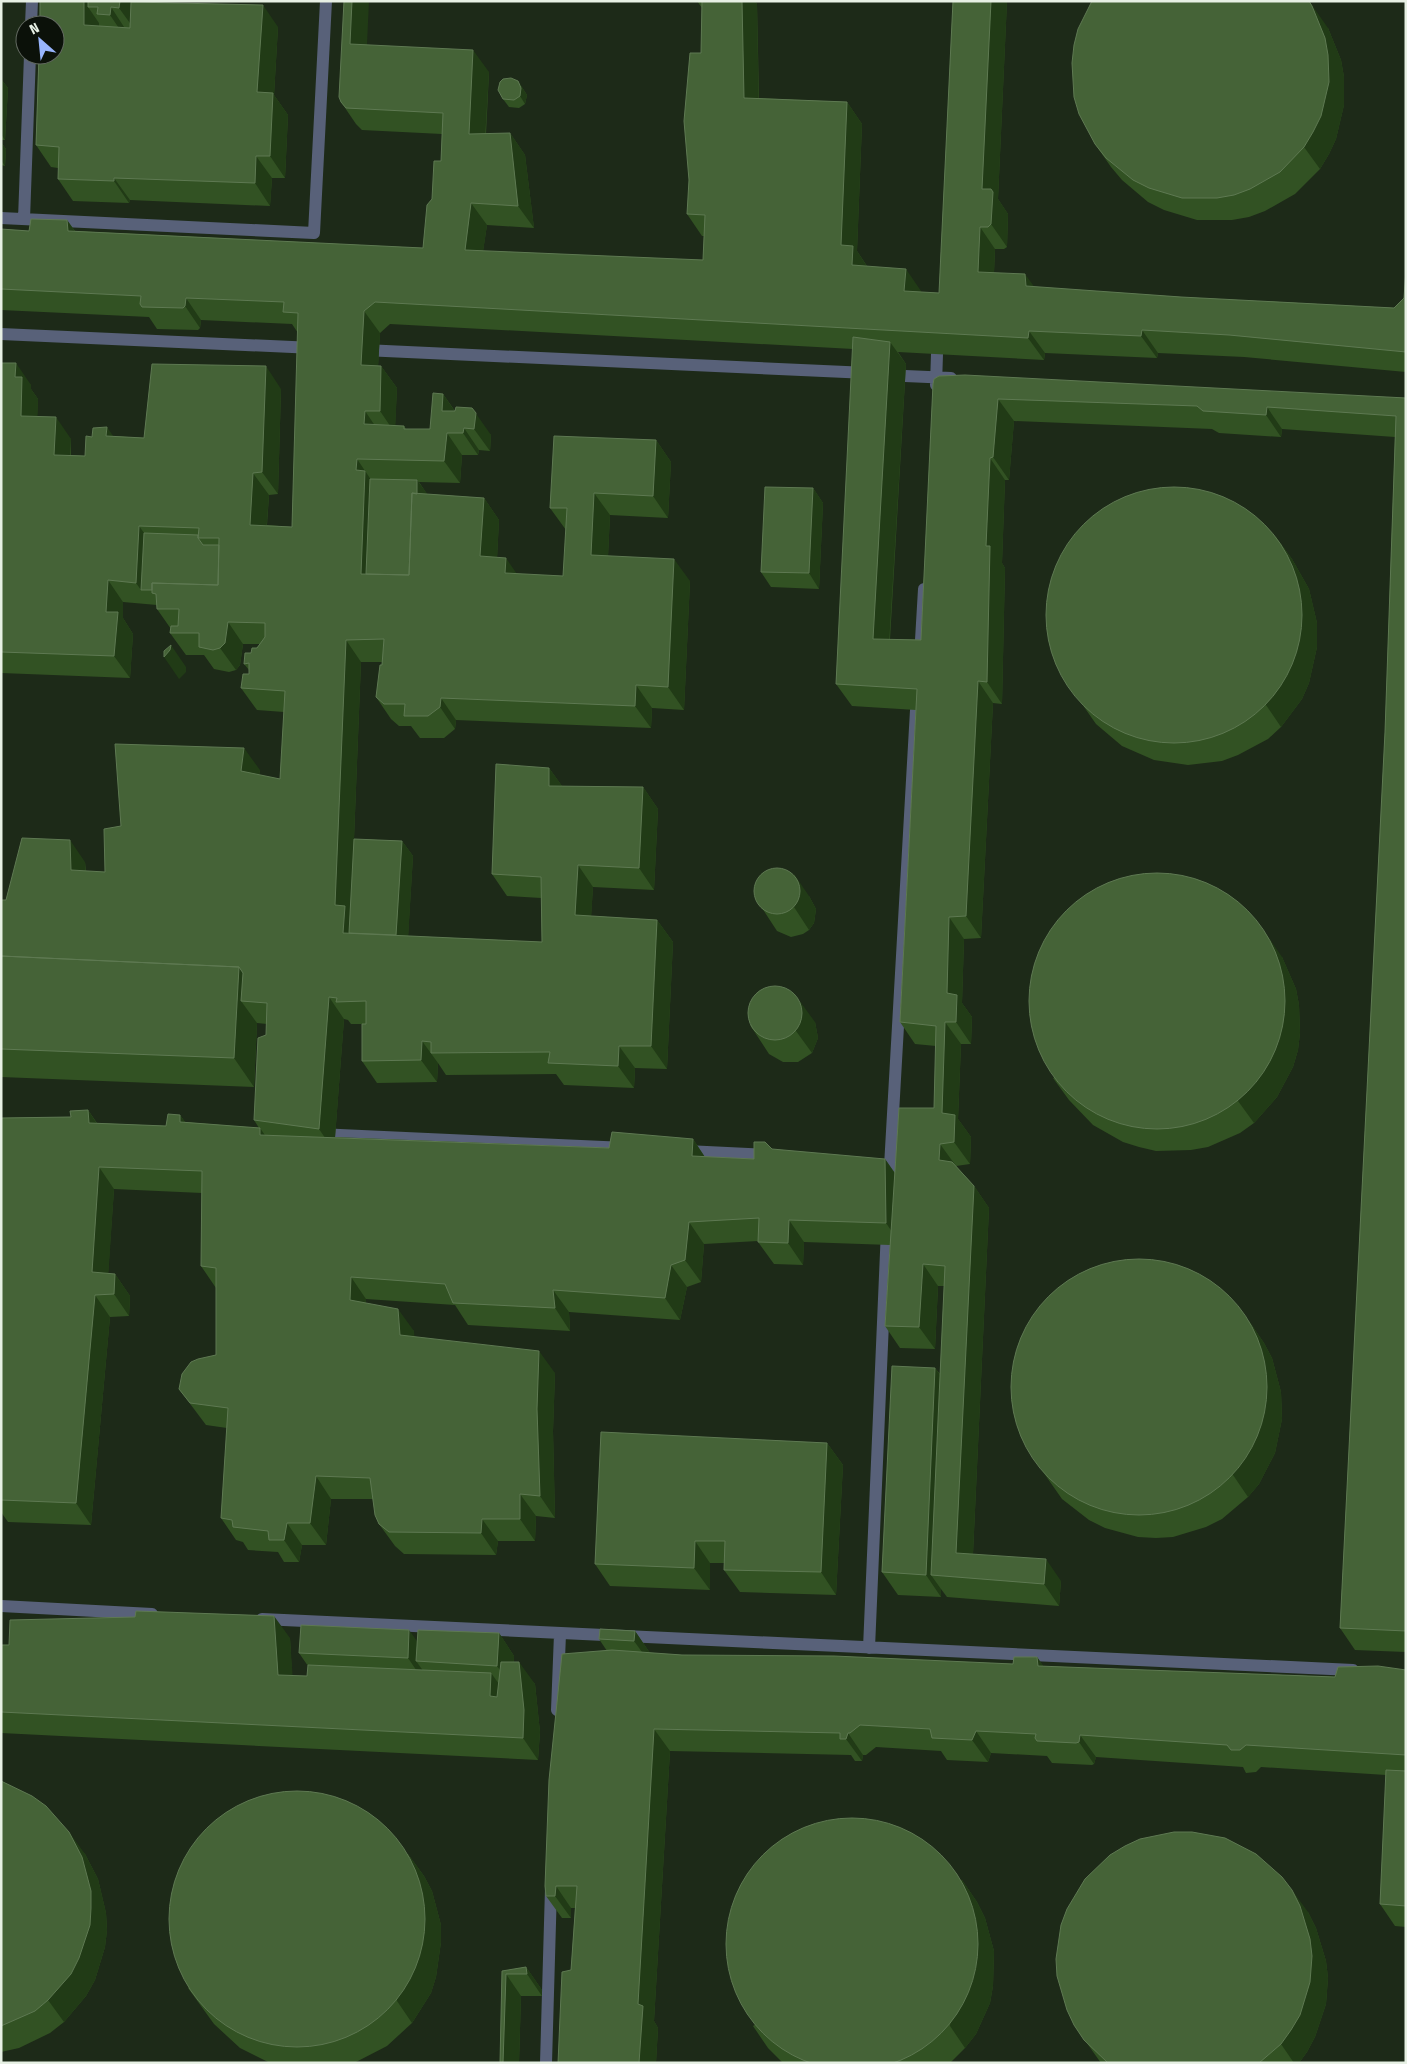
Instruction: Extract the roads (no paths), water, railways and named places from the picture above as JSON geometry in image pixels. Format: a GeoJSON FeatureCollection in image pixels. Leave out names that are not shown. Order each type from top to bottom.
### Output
{"type":"FeatureCollection","features":[{"type":"Feature","properties":{"kind":"lane"},"geometry":{"type":"LineString","coordinates":[[31,15],[32,1]]}},
{"type":"Feature","properties":{"kind":"lane"},"geometry":{"type":"LineString","coordinates":[[1,218],[314,233],[326,1]]}},
{"type":"Feature","properties":{"kind":"lane"},"geometry":{"type":"LineString","coordinates":[[24,219],[30,65]]}},
{"type":"Feature","properties":{"kind":"lane"},"geometry":{"type":"LineString","coordinates":[[1,334],[330,349]]}},
{"type":"Feature","properties":{"kind":"lane"},"geometry":{"type":"LineString","coordinates":[[350,350],[868,373]]}},
{"type":"Feature","properties":{"kind":"lane"},"geometry":{"type":"LineString","coordinates":[[936,397],[937,354]]}},
{"type":"Feature","properties":{"kind":"lane"},"geometry":{"type":"LineString","coordinates":[[905,376],[967,379]]}},
{"type":"Feature","properties":{"kind":"lane"},"geometry":{"type":"LineString","coordinates":[[920,662],[925,574]]}},
{"type":"Feature","properties":{"kind":"lane"},"geometry":{"type":"LineString","coordinates":[[888,1192],[885,1162],[916,710]]}},
{"type":"Feature","properties":{"kind":"lane"},"geometry":{"type":"LineString","coordinates":[[309,1133],[636,1148]]}},
{"type":"Feature","properties":{"kind":"lane"},"geometry":{"type":"LineString","coordinates":[[676,1150],[783,1156]]}},
{"type":"Feature","properties":{"kind":"lane"},"geometry":{"type":"LineString","coordinates":[[869,1648],[888,1212]]}},
{"type":"Feature","properties":{"kind":"lane"},"geometry":{"type":"LineString","coordinates":[[1,1606],[161,1614]]}},
{"type":"Feature","properties":{"kind":"lane"},"geometry":{"type":"LineString","coordinates":[[250,1619],[1366,1671]]}},
{"type":"Feature","properties":{"kind":"lane"},"geometry":{"type":"LineString","coordinates":[[557,1724],[560,1634]]}},
{"type":"Feature","properties":{"kind":"lane"},"geometry":{"type":"LineString","coordinates":[[546,2063],[552,1874]]}}]}
